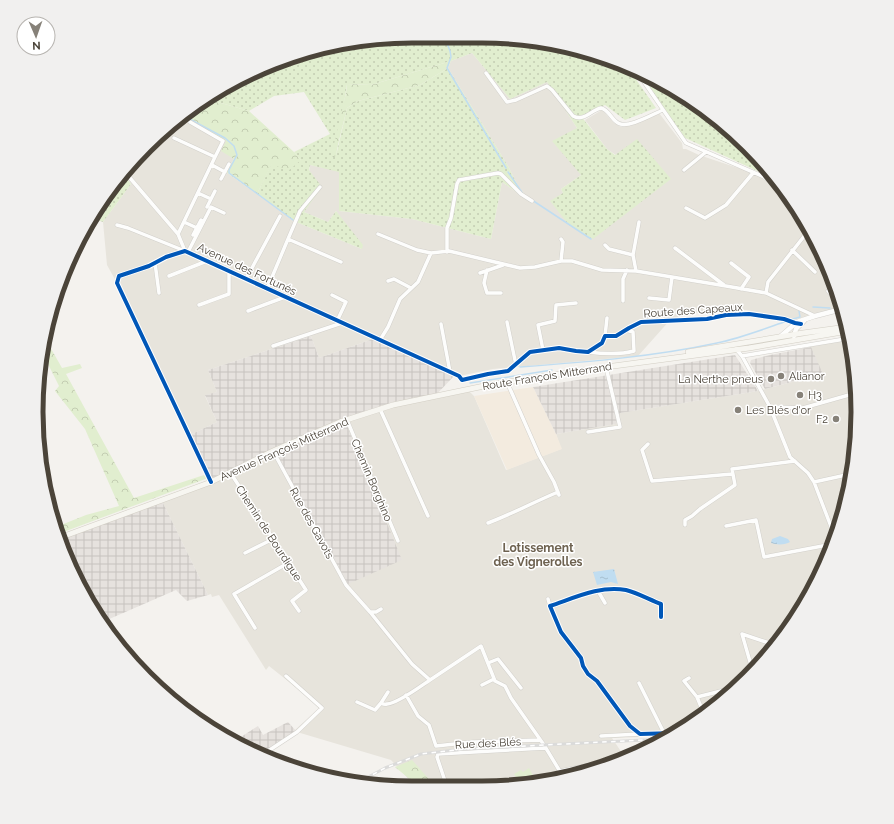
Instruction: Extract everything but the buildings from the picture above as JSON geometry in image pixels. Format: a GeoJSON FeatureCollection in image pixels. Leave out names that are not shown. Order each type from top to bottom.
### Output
{"type":"FeatureCollection","features":[{"type":"Feature","properties":{"kind":"main road"},"geometry":{"type":"LineString","coordinates":[[649,360],[718,346],[841,328]]}},
{"type":"Feature","properties":{"kind":"main road"},"geometry":{"type":"LineString","coordinates":[[649,360],[747,348],[842,332]]}},
{"type":"Feature","properties":{"kind":"main road","name":"Route François Mitterrand"},"geometry":{"type":"LineString","coordinates":[[445,393],[649,360]]}},
{"type":"Feature","properties":{"kind":"main road","name":"Avenue François Mitterrand"},"geometry":{"type":"LineString","coordinates":[[65,536],[211,482],[273,452],[347,420],[445,393]]}},
{"type":"Feature","properties":{"kind":"street"},"geometry":{"type":"LineString","coordinates":[[486,73],[507,102],[516,100],[546,86],[552,90],[573,116],[578,118],[584,117],[601,108],[605,109],[618,123],[623,124],[636,122],[663,110]]}},
{"type":"Feature","properties":{"kind":"street"},"geometry":{"type":"LineString","coordinates":[[642,79],[686,143],[771,183]]}},
{"type":"Feature","properties":{"kind":"street"},"geometry":{"type":"LineString","coordinates":[[178,234],[223,141],[190,122]]}},
{"type":"Feature","properties":{"kind":"street"},"geometry":{"type":"LineString","coordinates":[[174,138],[215,157]]}},
{"type":"Feature","properties":{"kind":"street"},"geometry":{"type":"LineString","coordinates":[[684,170],[706,152]]}},
{"type":"Feature","properties":{"kind":"street"},"geometry":{"type":"LineString","coordinates":[[221,179],[229,164]]}},
{"type":"Feature","properties":{"kind":"street"},"geometry":{"type":"LineString","coordinates":[[212,165],[225,172]]}},
{"type":"Feature","properties":{"kind":"street"},"geometry":{"type":"LineString","coordinates":[[447,252],[447,228],[451,218],[459,180],[498,173],[501,174],[521,194],[532,201]]}},
{"type":"Feature","properties":{"kind":"street"},"geometry":{"type":"LineString","coordinates":[[686,208],[705,218],[726,205],[753,173]]}},
{"type":"Feature","properties":{"kind":"street"},"geometry":{"type":"LineString","coordinates":[[129,176],[178,234],[187,252]]}},
{"type":"Feature","properties":{"kind":"street"},"geometry":{"type":"LineString","coordinates":[[267,289],[300,211],[320,187]]}},
{"type":"Feature","properties":{"kind":"street"},"geometry":{"type":"LineString","coordinates":[[207,207],[215,191]]}},
{"type":"Feature","properties":{"kind":"street"},"geometry":{"type":"LineString","coordinates":[[198,193],[211,199]]}},
{"type":"Feature","properties":{"kind":"street"},"geometry":{"type":"LineString","coordinates":[[187,252],[211,207],[224,213]]}},
{"type":"Feature","properties":{"kind":"street"},"geometry":{"type":"LineString","coordinates":[[246,279],[280,216]]}},
{"type":"Feature","properties":{"kind":"street"},"geometry":{"type":"LineString","coordinates":[[193,235],[201,220]]}},
{"type":"Feature","properties":{"kind":"street"},"geometry":{"type":"LineString","coordinates":[[184,222],[196,228]]}},
{"type":"Feature","properties":{"kind":"street"},"geometry":{"type":"LineString","coordinates":[[636,271],[633,255],[639,222]]}},
{"type":"Feature","properties":{"kind":"street"},"geometry":{"type":"LineString","coordinates":[[116,225],[128,228],[187,252]]}},
{"type":"Feature","properties":{"kind":"street"},"geometry":{"type":"LineString","coordinates":[[378,234],[417,250],[431,253],[447,252],[520,268],[535,267],[561,261],[572,261],[602,270],[636,271],[766,293],[815,316]]}},
{"type":"Feature","properties":{"kind":"street"},"geometry":{"type":"LineString","coordinates":[[766,293],[768,282],[805,234]]}},
{"type":"Feature","properties":{"kind":"street"},"geometry":{"type":"LineString","coordinates":[[288,239],[341,262]]}},
{"type":"Feature","properties":{"kind":"street"},"geometry":{"type":"LineString","coordinates":[[561,239],[563,242],[561,261]]}},
{"type":"Feature","properties":{"kind":"street"},"geometry":{"type":"LineString","coordinates":[[605,245],[609,249],[633,255]]}},
{"type":"Feature","properties":{"kind":"street"},"geometry":{"type":"LineString","coordinates":[[676,248],[726,286]]}},
{"type":"Feature","properties":{"kind":"street"},"geometry":{"type":"LineString","coordinates":[[792,250],[815,272]]}},
{"type":"Feature","properties":{"kind":"street","name":"Avenue des Fortunés"},"geometry":{"type":"LineString","coordinates":[[211,482],[117,283],[119,276],[155,263],[166,257],[187,252],[459,376],[462,380],[508,371],[516,365]]}},
{"type":"Feature","properties":{"kind":"street"},"geometry":{"type":"LineString","coordinates":[[380,340],[388,327],[400,299],[418,282],[431,253]]}},
{"type":"Feature","properties":{"kind":"street"},"geometry":{"type":"LineString","coordinates":[[169,276],[207,261]]}},
{"type":"Feature","properties":{"kind":"street"},"geometry":{"type":"LineString","coordinates":[[155,263],[159,293]]}},
{"type":"Feature","properties":{"kind":"street"},"geometry":{"type":"LineString","coordinates":[[731,263],[749,277],[741,289]]}},
{"type":"Feature","properties":{"kind":"street"},"geometry":{"type":"LineString","coordinates":[[480,273],[504,264]]}},
{"type":"Feature","properties":{"kind":"street"},"geometry":{"type":"LineString","coordinates":[[487,270],[484,283],[487,294],[500,292]]}},
{"type":"Feature","properties":{"kind":"street"},"geometry":{"type":"LineString","coordinates":[[624,300],[623,279],[627,270]]}},
{"type":"Feature","properties":{"kind":"street"},"geometry":{"type":"LineString","coordinates":[[199,305],[229,294],[229,271]]}},
{"type":"Feature","properties":{"kind":"street"},"geometry":{"type":"LineString","coordinates":[[649,298],[669,300],[672,277]]}},
{"type":"Feature","properties":{"kind":"street"},"geometry":{"type":"LineString","coordinates":[[388,281],[394,279],[411,288]]}},
{"type":"Feature","properties":{"kind":"street"},"geometry":{"type":"LineString","coordinates":[[828,291],[832,295]]}},
{"type":"Feature","properties":{"kind":"street"},"geometry":{"type":"LineString","coordinates":[[332,295],[346,302],[337,321]]}},
{"type":"Feature","properties":{"kind":"street"},"geometry":{"type":"LineString","coordinates":[[248,311],[285,297]]}},
{"type":"Feature","properties":{"kind":"street"},"geometry":{"type":"LineString","coordinates":[[543,350],[538,325],[555,321],[556,305],[576,303]]}},
{"type":"Feature","properties":{"kind":"street"},"geometry":{"type":"LineString","coordinates":[[781,336],[805,319],[836,310]]}},
{"type":"Feature","properties":{"kind":"street","name":"Route des Capeaux"},"geometry":{"type":"LineString","coordinates":[[588,352],[602,343],[606,336],[616,336],[640,322],[707,319],[726,315],[748,314],[784,319],[798,324]]}},
{"type":"Feature","properties":{"kind":"street"},"geometry":{"type":"LineString","coordinates":[[606,336],[607,318]]}},
{"type":"Feature","properties":{"kind":"street"},"geometry":{"type":"LineString","coordinates":[[507,322],[516,365]]}},
{"type":"Feature","properties":{"kind":"street"},"geometry":{"type":"LineString","coordinates":[[273,346],[342,323]]}},
{"type":"Feature","properties":{"kind":"street"},"geometry":{"type":"LineString","coordinates":[[441,324],[450,372]]}},
{"type":"Feature","properties":{"kind":"street"},"geometry":{"type":"LineString","coordinates":[[742,356],[747,348],[753,345],[791,338],[795,334],[798,324]]}},
{"type":"Feature","properties":{"kind":"street"},"geometry":{"type":"LineString","coordinates":[[516,365],[530,352],[559,348],[576,352],[604,354],[634,351],[633,332],[626,330]]}},
{"type":"Feature","properties":{"kind":"street"},"geometry":{"type":"LineString","coordinates":[[742,356],[844,339]]}},
{"type":"Feature","properties":{"kind":"street"},"geometry":{"type":"LineString","coordinates":[[736,349],[742,356],[770,406],[790,457],[808,473],[814,482],[832,529]]}},
{"type":"Feature","properties":{"kind":"street"},"geometry":{"type":"LineString","coordinates":[[588,432],[620,427],[606,366]]}},
{"type":"Feature","properties":{"kind":"street"},"geometry":{"type":"LineString","coordinates":[[488,523],[537,501],[558,494],[554,482],[539,455],[507,382]]}},
{"type":"Feature","properties":{"kind":"street"},"geometry":{"type":"LineString","coordinates":[[770,406],[803,408],[850,395]]}},
{"type":"Feature","properties":{"kind":"street"},"geometry":{"type":"LineString","coordinates":[[380,410],[428,516]]}},
{"type":"Feature","properties":{"kind":"street","name":"Chemin Borghino"},"geometry":{"type":"LineString","coordinates":[[347,420],[398,541]]}},
{"type":"Feature","properties":{"kind":"street"},"geometry":{"type":"LineString","coordinates":[[648,444],[642,450],[652,480],[732,474]]}},
{"type":"Feature","properties":{"kind":"street","name":"Rue des Gavots"},"geometry":{"type":"LineString","coordinates":[[273,452],[346,585],[412,664],[430,680]]}},
{"type":"Feature","properties":{"kind":"street"},"geometry":{"type":"LineString","coordinates":[[685,525],[685,520],[735,485],[732,469],[795,461]]}},
{"type":"Feature","properties":{"kind":"street","name":"Chemin de Bourdigue"},"geometry":{"type":"LineString","coordinates":[[230,472],[306,590],[292,601],[299,611]]}},
{"type":"Feature","properties":{"kind":"street"},"geometry":{"type":"LineString","coordinates":[[814,482],[845,475]]}},
{"type":"Feature","properties":{"kind":"street"},"geometry":{"type":"LineString","coordinates":[[726,526],[756,520],[764,557],[826,545]]}},
{"type":"Feature","properties":{"kind":"street"},"geometry":{"type":"LineString","coordinates":[[245,553],[273,539]]}},
{"type":"Feature","properties":{"kind":"street"},"geometry":{"type":"LineString","coordinates":[[255,628],[234,594],[288,563]]}},
{"type":"Feature","properties":{"kind":"street"},"geometry":{"type":"LineString","coordinates":[[550,606],[583,594],[608,589],[626,590],[661,604],[662,617]]}},
{"type":"Feature","properties":{"kind":"street"},"geometry":{"type":"LineString","coordinates":[[598,591],[605,603]]}},
{"type":"Feature","properties":{"kind":"street"},"geometry":{"type":"LineString","coordinates":[[548,600],[561,632],[581,658],[583,666],[588,674],[597,681],[630,726],[640,734]]}},
{"type":"Feature","properties":{"kind":"street"},"geometry":{"type":"LineString","coordinates":[[370,612],[376,612],[381,609]]}},
{"type":"Feature","properties":{"kind":"street"},"geometry":{"type":"LineString","coordinates":[[751,664],[742,634],[770,643]]}},
{"type":"Feature","properties":{"kind":"street","name":"Rue des Blés"},"geometry":{"type":"LineString","coordinates":[[430,680],[481,646],[494,679],[496,682],[505,686],[511,698],[560,771]]}},
{"type":"Feature","properties":{"kind":"street"},"geometry":{"type":"LineString","coordinates":[[488,663],[498,659],[521,688]]}},
{"type":"Feature","properties":{"kind":"street"},"geometry":{"type":"LineString","coordinates":[[267,751],[297,732],[322,708],[286,676]]}},
{"type":"Feature","properties":{"kind":"street"},"geometry":{"type":"LineString","coordinates":[[689,678],[684,681],[697,698],[702,709]]}},
{"type":"Feature","properties":{"kind":"street"},"geometry":{"type":"LineString","coordinates":[[482,685],[494,679]]}},
{"type":"Feature","properties":{"kind":"street"},"geometry":{"type":"LineString","coordinates":[[381,702],[387,704],[406,695],[430,680]]}},
{"type":"Feature","properties":{"kind":"street"},"geometry":{"type":"LineString","coordinates":[[601,736],[664,733],[638,683]]}},
{"type":"Feature","properties":{"kind":"street"},"geometry":{"type":"LineString","coordinates":[[697,698],[723,691]]}},
{"type":"Feature","properties":{"kind":"street"},"geometry":{"type":"LineString","coordinates":[[357,702],[373,710],[376,709],[388,692]]}},
{"type":"Feature","properties":{"kind":"street","name":"Rue des Blés"},"geometry":{"type":"LineString","coordinates":[[406,695],[418,716],[429,725],[436,746],[473,742],[540,740]]}},
{"type":"Feature","properties":{"kind":"street"},"geometry":{"type":"LineString","coordinates":[[473,742],[474,752]]}},
{"type":"Feature","properties":{"kind":"street","name":"Rue des Blés"},"geometry":{"type":"LineString","coordinates":[[445,781],[437,755],[440,754],[545,748]]}},
{"type":"Feature","properties":{"kind":"street"},"geometry":{"type":"LineString","coordinates":[[560,771],[584,766]]}},
{"type":"Feature","properties":{"kind":"shaded area"},"geometry":{"type":"Polygon","coordinates":[[[472,53],[510,99],[547,82],[577,128],[581,175],[561,189],[569,225],[616,155],[607,149],[585,120],[602,110],[614,123],[621,127],[633,125],[659,113],[682,143],[683,149],[753,173],[773,184],[789,207],[813,249],[823,271],[836,310],[796,319],[746,310],[705,311],[671,319],[638,356],[493,369],[459,376],[374,337],[373,339],[319,358],[311,336],[208,370],[217,392],[205,396],[217,422],[190,435],[107,265],[103,222],[131,184],[127,178],[151,151],[187,119],[227,141],[234,159],[226,172],[296,222],[362,249],[336,211],[328,222],[304,212],[310,165],[339,171],[339,211],[412,219],[491,239],[502,182],[532,203],[533,201],[539,205],[520,190],[508,166],[448,68],[451,61],[472,53]]]}},
{"type":"Feature","properties":{"kind":"shaded area"},"geometry":{"type":"Polygon","coordinates":[[[311,336],[319,358],[373,339],[454,376],[435,396],[345,421],[402,560],[346,585],[273,452],[211,482],[190,435],[217,422],[205,395],[217,392],[208,370],[311,336]]]}},
{"type":"Feature","properties":{"kind":"shaded area"},"geometry":{"type":"Polygon","coordinates":[[[844,340],[848,364],[851,412],[848,460],[838,508],[823,553],[802,596],[775,637],[743,673],[707,705],[658,736],[612,738],[622,753],[578,768],[554,774],[506,780],[410,781],[391,760],[297,732],[295,730],[318,709],[318,705],[269,666],[266,670],[219,595],[212,597],[211,594],[208,595],[162,501],[345,421],[393,405],[467,389],[474,396],[506,470],[561,449],[556,434],[616,424],[620,413],[758,391],[822,374],[810,345],[844,340]]]}},
{"type":"Feature","properties":{"kind":"shaded area"},"geometry":{"type":"Polygon","coordinates":[[[811,347],[823,374],[765,389],[750,363],[751,360],[770,355],[811,347]]]}},
{"type":"Feature","properties":{"kind":"shaded area"},"geometry":{"type":"Polygon","coordinates":[[[735,355],[758,391],[620,413],[616,424],[556,434],[533,387],[735,355]]]}},
{"type":"Feature","properties":{"kind":"shaded area"},"geometry":{"type":"Polygon","coordinates":[[[533,387],[562,449],[507,470],[474,396],[533,387]]]}},
{"type":"Feature","properties":{"kind":"shaded area"},"geometry":{"type":"Polygon","coordinates":[[[162,501],[208,595],[187,601],[176,590],[107,620],[81,575],[65,536],[162,501]]]}},
{"type":"Feature","properties":{"kind":"shaded area"},"geometry":{"type":"Polygon","coordinates":[[[288,722],[297,732],[267,751],[239,738],[258,726],[263,735],[288,722]]]}},
{"type":"Feature","properties":{"kind":"green space"},"geometry":{"type":"Polygon","coordinates":[[[412,43],[482,43],[530,46],[578,56],[634,76],[656,108],[625,120],[605,105],[581,116],[607,149],[615,155],[637,139],[671,179],[593,239],[569,225],[550,201],[563,193],[561,189],[581,175],[552,141],[577,128],[547,82],[510,99],[472,53],[451,61],[371,85],[347,84],[336,156],[347,108],[358,101],[420,85],[448,68],[508,166],[520,190],[533,201],[532,203],[502,182],[491,239],[412,219],[339,211],[339,172],[310,165],[309,170],[322,187],[304,212],[328,222],[336,211],[363,245],[362,249],[296,222],[257,194],[272,163],[301,160],[294,152],[330,134],[304,92],[274,96],[249,111],[213,101],[227,92],[271,71],[316,56],[340,50],[364,46],[412,43]]]}},
{"type":"Feature","properties":{"kind":"green space"},"geometry":{"type":"Polygon","coordinates":[[[451,61],[448,68],[420,85],[358,101],[347,108],[335,157],[331,157],[347,84],[371,85],[451,61]]]}},
{"type":"Feature","properties":{"kind":"green space"},"geometry":{"type":"Polygon","coordinates":[[[646,82],[667,92],[707,119],[743,151],[763,174],[683,137],[646,82]]]}},
{"type":"Feature","properties":{"kind":"green space"},"geometry":{"type":"Polygon","coordinates":[[[213,101],[249,111],[301,160],[288,171],[272,164],[257,194],[226,172],[234,159],[221,151],[226,141],[186,119],[213,101]]]}},
{"type":"Feature","properties":{"kind":"green space"},"geometry":{"type":"Polygon","coordinates":[[[127,178],[131,184],[103,222],[97,220],[127,178]]]}},
{"type":"Feature","properties":{"kind":"green space"},"geometry":{"type":"Polygon","coordinates":[[[49,345],[62,368],[80,364],[82,368],[66,374],[134,498],[204,475],[208,478],[63,532],[61,525],[86,515],[119,506],[85,429],[55,391],[59,386],[47,362],[49,345]]]}},
{"type":"Feature","properties":{"kind":"green space"},"geometry":{"type":"Polygon","coordinates":[[[412,760],[431,781],[412,781],[395,767],[412,760]]]}},
{"type":"Feature","properties":{"kind":"green space"},"geometry":{"type":"Polygon","coordinates":[[[529,768],[534,777],[518,779],[514,774],[521,770],[523,772],[529,768]]]}},
{"type":"Feature","properties":{"kind":"water"},"geometry":{"type":"Polygon","coordinates":[[[780,536],[788,539],[790,542],[786,544],[771,543],[772,539],[780,536]]]}},
{"type":"Feature","properties":{"kind":"water"},"geometry":{"type":"Polygon","coordinates":[[[614,569],[618,584],[611,582],[597,585],[593,572],[614,569]]]}},
{"type":"Feature","properties":{"kind":"waterway"},"geometry":{"type":"LineString","coordinates":[[447,43],[451,57],[447,68],[506,168]]}},
{"type":"Feature","properties":{"kind":"waterway"},"geometry":{"type":"LineString","coordinates":[[188,118],[225,138],[234,146],[237,155],[229,170],[229,173],[293,220]]}},
{"type":"Feature","properties":{"kind":"waterway"},"geometry":{"type":"LineString","coordinates":[[508,172],[523,194]]}},
{"type":"Feature","properties":{"kind":"waterway"},"geometry":{"type":"LineString","coordinates":[[532,200],[591,239]]}},
{"type":"Feature","properties":{"kind":"waterway"},"geometry":{"type":"LineString","coordinates":[[813,307],[830,308]]}},
{"type":"Feature","properties":{"kind":"waterway"},"geometry":{"type":"LineString","coordinates":[[793,319],[800,317],[799,311]]}},
{"type":"Feature","properties":{"kind":"waterway"},"geometry":{"type":"LineString","coordinates":[[520,367],[619,358],[693,348],[735,339],[787,321]]}},
{"type":"Feature","properties":{"kind":"waterway"},"geometry":{"type":"LineString","coordinates":[[470,383],[552,370]]}},
{"type":"Feature","properties":{"kind":"railway"},"geometry":{"type":"LineString","coordinates":[[366,778],[385,768],[421,754],[464,749],[651,740]]}},
{"type":"Feature","properties":{"kind":"cycle path"},"geometry":{"type":"LineString","coordinates":[[211,482],[117,283],[119,276],[149,266],[166,257],[185,251],[459,376],[462,380],[508,371],[530,352],[559,348],[588,352],[602,343],[605,336],[616,336],[641,322],[707,319],[726,315],[749,314],[784,319],[801,324]]}},
{"type":"Feature","properties":{"kind":"cycle path"},"geometry":{"type":"LineString","coordinates":[[661,617],[661,604],[630,591],[616,589],[607,589],[587,593],[550,606],[561,632],[581,658],[583,666],[588,674],[597,681],[630,726],[640,734],[663,733]]}},
{"type":"Feature","properties":{"kind":"place","name":"Alianor"},"geometry":{"type":"Point","coordinates":[781,376]}},
{"type":"Feature","properties":{"kind":"place","name":"La Nerthe pneus"},"geometry":{"type":"Point","coordinates":[771,379]}},
{"type":"Feature","properties":{"kind":"place","name":"H3"},"geometry":{"type":"Point","coordinates":[800,395]}},
{"type":"Feature","properties":{"kind":"place","name":"Les Blés d'or"},"geometry":{"type":"Point","coordinates":[738,410]}},
{"type":"Feature","properties":{"kind":"place","name":"F2"},"geometry":{"type":"Point","coordinates":[836,419]}},
{"type":"Feature","properties":{"kind":"district","name":"Lotissement des Vignerolles"},"geometry":{"type":"Point","coordinates":[538,555]}}]}
